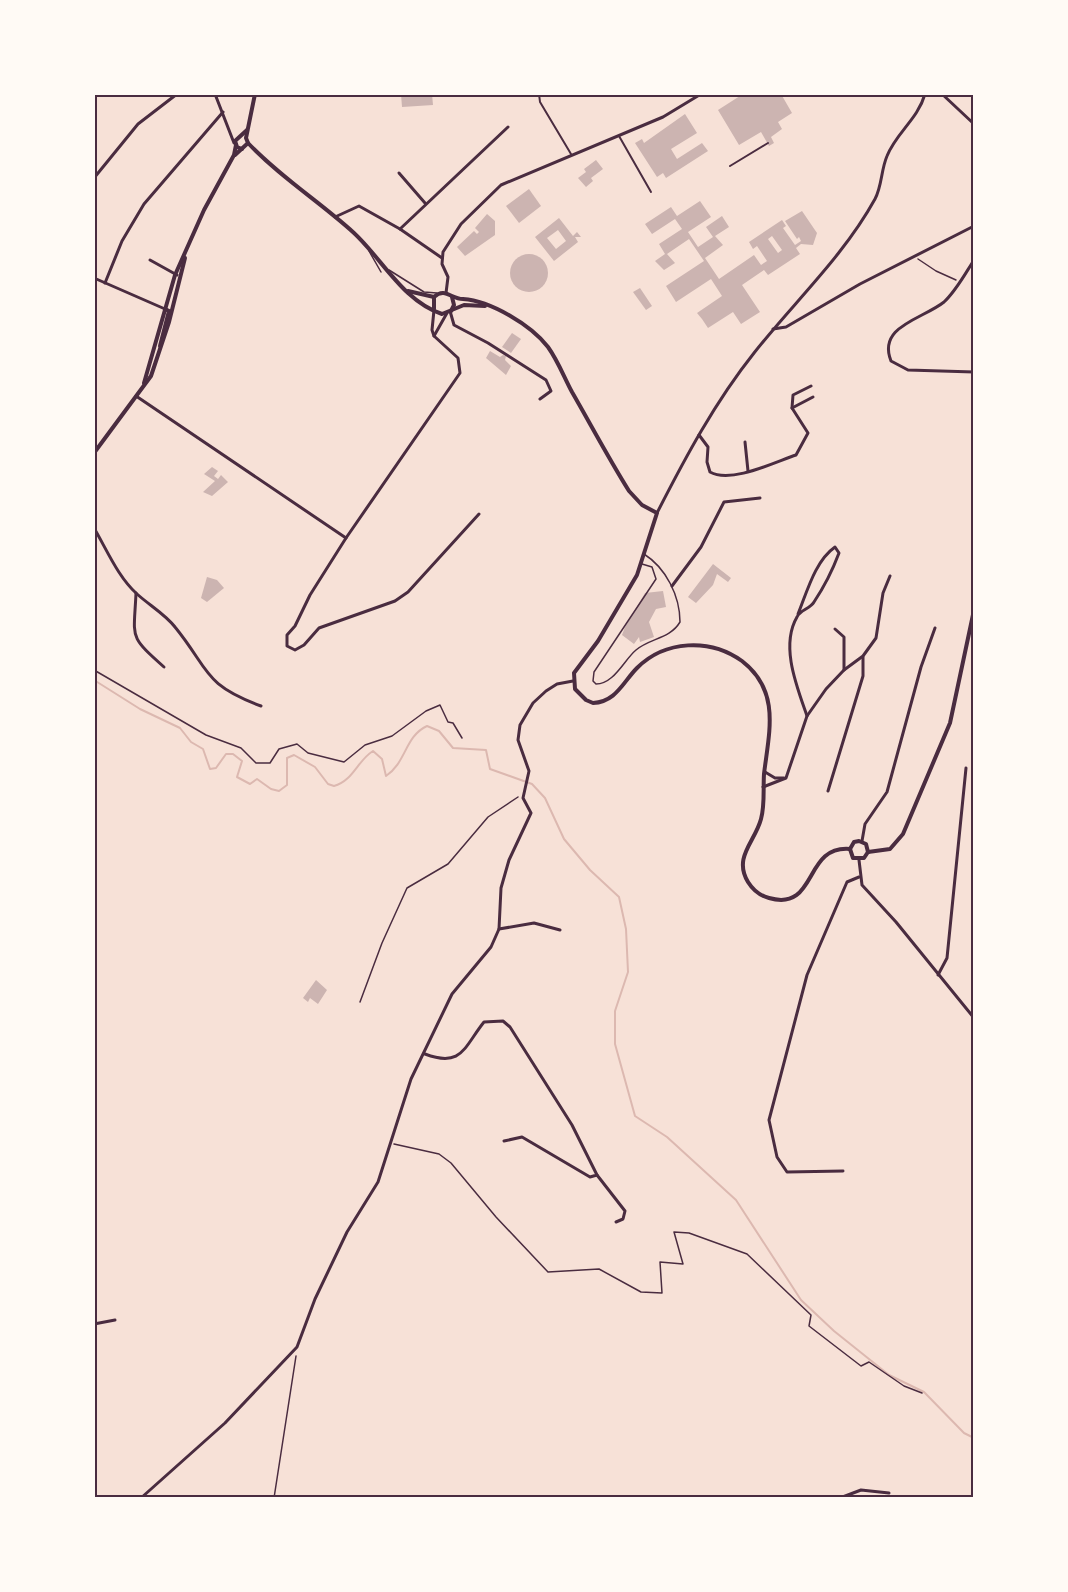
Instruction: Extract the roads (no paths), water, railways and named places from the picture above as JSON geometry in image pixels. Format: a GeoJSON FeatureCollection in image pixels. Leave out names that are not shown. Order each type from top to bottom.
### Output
{"type":"FeatureCollection","features":[{"type":"Feature","properties":{"kind":"street"},"geometry":{"type":"LineString","coordinates":[[94,178],[138,124],[177,94]]}},
{"type":"Feature","properties":{"kind":"street"},"geometry":{"type":"LineString","coordinates":[[215,94],[235,145]]}},
{"type":"Feature","properties":{"kind":"street"},"geometry":{"type":"LineString","coordinates":[[144,383],[175,274],[204,210],[234,155],[246,144],[255,94]]}},
{"type":"Feature","properties":{"kind":"street"},"geometry":{"type":"LineString","coordinates":[[539,94],[540,102],[571,154]]}},
{"type":"Feature","properties":{"kind":"street"},"geometry":{"type":"LineString","coordinates":[[442,258],[461,225],[487,196],[515,178],[663,117],[701,94]]}},
{"type":"Feature","properties":{"kind":"street"},"geometry":{"type":"LineString","coordinates":[[850,849],[838,849],[826,854],[803,890],[794,897],[772,899],[757,891],[747,880],[742,860],[760,821],[772,730],[770,703],[755,674],[728,653],[710,646],[690,645],[657,653],[636,669],[610,699],[602,702],[585,700],[575,689],[573,681],[574,673],[598,641],[641,563],[657,513],[699,435],[773,329],[818,280],[876,198],[887,156],[917,116],[925,94]]}},
{"type":"Feature","properties":{"kind":"street"},"geometry":{"type":"LineString","coordinates":[[942,94],[974,124]]}},
{"type":"Feature","properties":{"kind":"street"},"geometry":{"type":"LineString","coordinates":[[105,283],[122,241],[144,204],[223,112]]}},
{"type":"Feature","properties":{"kind":"street"},"geometry":{"type":"LineString","coordinates":[[400,229],[508,127]]}},
{"type":"Feature","properties":{"kind":"street"},"geometry":{"type":"LineString","coordinates":[[234,155],[238,137],[248,129]]}},
{"type":"Feature","properties":{"kind":"street"},"geometry":{"type":"LineString","coordinates":[[231,135],[238,137],[253,148],[335,217],[366,245],[405,290],[434,309],[448,312],[464,305],[487,306]]}},
{"type":"Feature","properties":{"kind":"street"},"geometry":{"type":"LineString","coordinates":[[619,136],[651,192]]}},
{"type":"Feature","properties":{"kind":"street"},"geometry":{"type":"LineString","coordinates":[[730,166],[768,143]]}},
{"type":"Feature","properties":{"kind":"street"},"geometry":{"type":"LineString","coordinates":[[235,145],[246,144]]}},
{"type":"Feature","properties":{"kind":"street"},"geometry":{"type":"LineString","coordinates":[[399,172],[425,203]]}},
{"type":"Feature","properties":{"kind":"street"},"geometry":{"type":"LineString","coordinates":[[335,217],[359,206],[400,229],[442,258],[448,277],[446,293]]}},
{"type":"Feature","properties":{"kind":"street"},"geometry":{"type":"LineString","coordinates":[[773,329],[786,327],[860,284],[974,226]]}},
{"type":"Feature","properties":{"kind":"street"},"geometry":{"type":"LineString","coordinates":[[94,453],[151,376],[182,276],[186,252]]}},
{"type":"Feature","properties":{"kind":"street"},"geometry":{"type":"LineString","coordinates":[[150,260],[182,276]]}},
{"type":"Feature","properties":{"kind":"street"},"geometry":{"type":"LineString","coordinates":[[974,260],[944,302],[893,333],[888,350],[891,361],[897,367],[908,370],[974,372]]}},
{"type":"Feature","properties":{"kind":"street"},"geometry":{"type":"LineString","coordinates":[[94,278],[169,311],[160,342],[161,348]]}},
{"type":"Feature","properties":{"kind":"street"},"geometry":{"type":"LineString","coordinates":[[405,290],[434,297]]}},
{"type":"Feature","properties":{"kind":"street"},"geometry":{"type":"LineString","coordinates":[[479,514],[419,582],[395,601],[319,628],[301,648],[290,648],[285,640],[295,626],[310,594],[460,373],[458,358],[434,336],[432,330],[434,297],[438,293],[478,301],[526,325],[547,346],[629,491],[642,505],[657,513]]}},
{"type":"Feature","properties":{"kind":"street"},"geometry":{"type":"LineString","coordinates":[[434,336],[454,305],[452,297]]}},
{"type":"Feature","properties":{"kind":"street"},"geometry":{"type":"LineString","coordinates":[[448,312],[454,325],[488,343],[546,380],[551,391],[540,399]]}},
{"type":"Feature","properties":{"kind":"street"},"geometry":{"type":"LineString","coordinates":[[699,435],[708,447],[707,462],[710,472],[720,476],[748,471],[796,455],[804,445],[808,433],[792,408],[793,395],[811,386]]}},
{"type":"Feature","properties":{"kind":"street"},"geometry":{"type":"LineString","coordinates":[[136,396],[346,538]]}},
{"type":"Feature","properties":{"kind":"street"},"geometry":{"type":"LineString","coordinates":[[792,408],[813,397]]}},
{"type":"Feature","properties":{"kind":"street"},"geometry":{"type":"LineString","coordinates":[[745,442],[748,471]]}},
{"type":"Feature","properties":{"kind":"street"},"geometry":{"type":"LineString","coordinates":[[672,586],[701,547],[724,502],[760,498]]}},
{"type":"Feature","properties":{"kind":"street"},"geometry":{"type":"LineString","coordinates":[[94,528],[117,568],[135,593],[174,626],[212,680],[227,692],[261,705]]}},
{"type":"Feature","properties":{"kind":"street"},"geometry":{"type":"LineString","coordinates":[[798,614],[813,605],[839,553],[835,547],[828,552],[812,578],[792,628],[790,659],[807,716]]}},
{"type":"Feature","properties":{"kind":"street"},"geometry":{"type":"LineString","coordinates":[[763,787],[786,778],[807,716],[844,670],[863,656],[876,638],[883,593],[890,576]]}},
{"type":"Feature","properties":{"kind":"street"},"geometry":{"type":"LineString","coordinates":[[135,593],[134,637],[139,645],[164,667]]}},
{"type":"Feature","properties":{"kind":"street"},"geometry":{"type":"LineString","coordinates":[[868,852],[890,849],[903,834],[950,723],[974,610]]}},
{"type":"Feature","properties":{"kind":"street"},"geometry":{"type":"LineString","coordinates":[[862,841],[865,825],[887,792],[915,688],[935,628]]}},
{"type":"Feature","properties":{"kind":"street"},"geometry":{"type":"LineString","coordinates":[[835,629],[843,637],[844,670]]}},
{"type":"Feature","properties":{"kind":"street"},"geometry":{"type":"LineString","coordinates":[[828,791],[863,676],[863,656]]}},
{"type":"Feature","properties":{"kind":"street"},"geometry":{"type":"LineString","coordinates":[[141,1497],[225,1423],[297,1347],[315,1299],[362,1203],[378,1182],[411,1079],[452,994],[491,947],[499,929],[501,888],[509,860],[531,813],[524,794],[529,780],[529,771],[518,740],[524,716],[546,691],[557,684],[573,681]]}},
{"type":"Feature","properties":{"kind":"street"},"geometry":{"type":"LineString","coordinates":[[938,975],[947,958],[966,768]]}},
{"type":"Feature","properties":{"kind":"street"},"geometry":{"type":"LineString","coordinates":[[765,772],[775,778],[786,778]]}},
{"type":"Feature","properties":{"kind":"street"},"geometry":{"type":"LineString","coordinates":[[859,860],[864,858],[868,852],[866,844],[862,841]]}},
{"type":"Feature","properties":{"kind":"street"},"geometry":{"type":"LineString","coordinates":[[859,860],[851,855],[850,849],[854,842],[862,841]]}},
{"type":"Feature","properties":{"kind":"street"},"geometry":{"type":"LineString","coordinates":[[859,860],[859,877],[862,885],[896,922],[974,1018]]}},
{"type":"Feature","properties":{"kind":"street"},"geometry":{"type":"LineString","coordinates":[[843,1171],[787,1172],[777,1157],[769,1120],[807,975],[847,882],[859,877]]}},
{"type":"Feature","properties":{"kind":"street"},"geometry":{"type":"LineString","coordinates":[[499,929],[534,923],[560,930]]}},
{"type":"Feature","properties":{"kind":"street"},"geometry":{"type":"LineString","coordinates":[[425,1054],[448,1060],[456,1057],[484,1022],[503,1021],[510,1027],[544,1080],[597,1175],[625,1211],[623,1219],[616,1222]]}},
{"type":"Feature","properties":{"kind":"street"},"geometry":{"type":"LineString","coordinates":[[504,1141],[522,1137],[590,1177],[597,1175]]}},
{"type":"Feature","properties":{"kind":"street"},"geometry":{"type":"LineString","coordinates":[[94,1324],[115,1320]]}},
{"type":"Feature","properties":{"kind":"street"},"geometry":{"type":"LineString","coordinates":[[840,1497],[861,1490],[889,1493]]}},
{"type":"Feature","properties":{"kind":"lane"},"geometry":{"type":"LineString","coordinates":[[366,245],[381,272]]}},
{"type":"Feature","properties":{"kind":"lane"},"geometry":{"type":"LineString","coordinates":[[388,269],[424,292],[438,293]]}},
{"type":"Feature","properties":{"kind":"lane"},"geometry":{"type":"LineString","coordinates":[[641,563],[652,567],[656,579],[594,672],[593,681],[596,684],[607,681],[636,650],[671,633],[677,627],[680,616],[672,586],[661,569],[644,554]]}},
{"type":"Feature","properties":{"kind":"waterway"},"geometry":{"type":"LineString","coordinates":[[94,680],[140,709],[180,728],[191,742],[203,749],[210,769],[216,768],[226,754],[233,754],[242,761],[237,777],[250,784],[257,779],[271,789],[279,791],[287,785],[287,758],[294,755],[315,767],[328,784],[334,786],[346,780],[373,751],[382,759],[386,776],[398,764],[414,736],[427,726],[439,731],[453,748],[486,750],[490,769],[532,784],[545,798],[564,839],[590,870],[619,897],[626,929],[628,972],[615,1011],[615,1044],[635,1116],[667,1137],[736,1200],[801,1300],[834,1331],[889,1375],[924,1392],[964,1433],[974,1438]]}}]}
